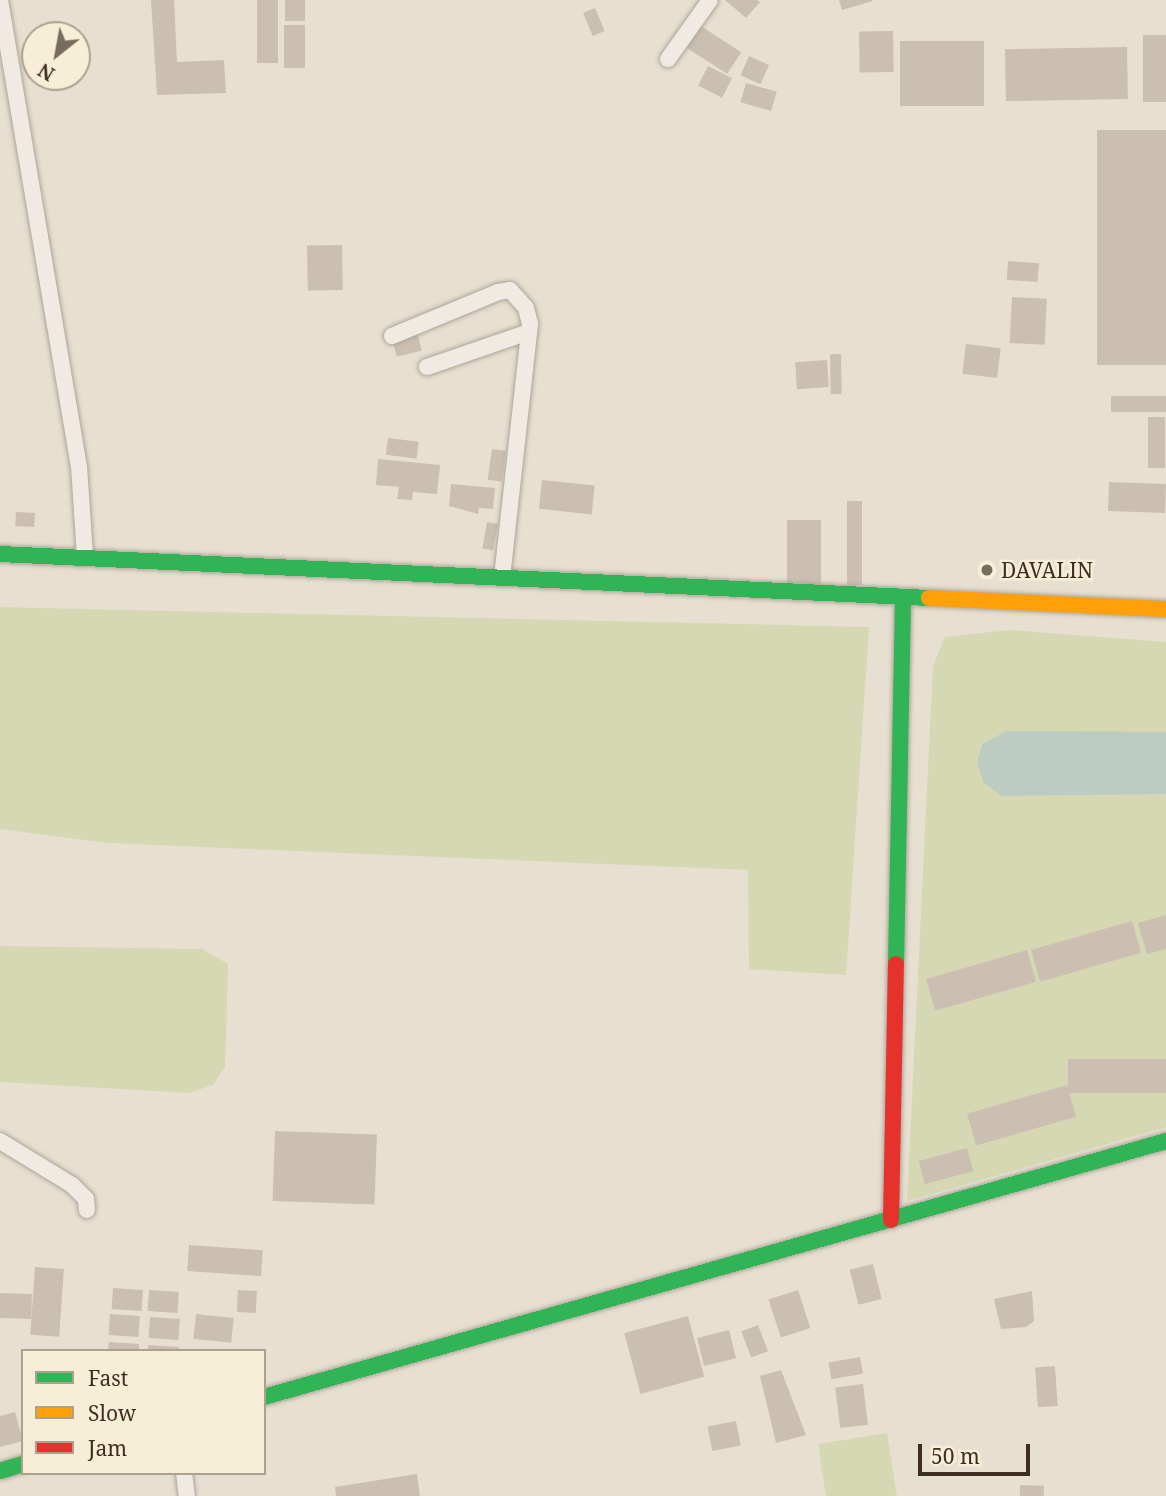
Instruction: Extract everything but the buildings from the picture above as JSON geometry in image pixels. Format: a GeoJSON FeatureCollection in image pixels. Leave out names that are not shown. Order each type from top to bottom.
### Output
{"type":"FeatureCollection","features":[{"type":"Feature","properties":{"kind":"street"},"geometry":{"type":"LineString","coordinates":[[0,0],[79,466],[85,557]]}},
{"type":"Feature","properties":{"kind":"street"},"geometry":{"type":"LineString","coordinates":[[668,59],[710,0]]}},
{"type":"Feature","properties":{"kind":"street"},"geometry":{"type":"LineString","coordinates":[[393,336],[510,290],[530,317],[526,333],[502,578]]}},
{"type":"Feature","properties":{"kind":"street"},"geometry":{"type":"LineString","coordinates":[[427,367],[526,333]]}},
{"type":"Feature","properties":{"kind":"street"},"geometry":{"type":"LineString","coordinates":[[0,554],[1166,610]]}},
{"type":"Feature","properties":{"kind":"street"},"geometry":{"type":"LineString","coordinates":[[891,1220],[903,599]]}},
{"type":"Feature","properties":{"kind":"street"},"geometry":{"type":"LineString","coordinates":[[0,1141],[72,1185],[86,1199],[87,1210]]}},
{"type":"Feature","properties":{"kind":"street"},"geometry":{"type":"LineString","coordinates":[[266,1396],[1166,1142]]}},
{"type":"Feature","properties":{"kind":"street"},"geometry":{"type":"LineString","coordinates":[[0,1471],[21,1465]]}},
{"type":"Feature","properties":{"kind":"street"},"geometry":{"type":"LineString","coordinates":[[184,1475],[187,1496]]}},
{"type":"Feature","properties":{"kind":"green space"},"geometry":{"type":"Polygon","coordinates":[[[0,607],[869,627],[846,975],[749,969],[748,870],[108,843],[0,829],[0,607]]]}},
{"type":"Feature","properties":{"kind":"green space"},"geometry":{"type":"Polygon","coordinates":[[[1010,630],[1166,642],[1166,1127],[907,1201],[933,666],[945,637],[1010,630]]]}},
{"type":"Feature","properties":{"kind":"green space"},"geometry":{"type":"Polygon","coordinates":[[[0,946],[202,949],[228,964],[225,1067],[213,1085],[188,1093],[0,1082],[0,946]]]}},
{"type":"Feature","properties":{"kind":"green space"},"geometry":{"type":"Polygon","coordinates":[[[887,1433],[897,1496],[826,1496],[818,1444],[887,1433]]]}},
{"type":"Feature","properties":{"kind":"shaded area"},"geometry":{"type":"Polygon","coordinates":[[[1007,731],[1166,732],[1166,794],[1002,796],[984,783],[977,763],[982,744],[1007,731]]]}},
{"type":"Feature","properties":{"kind":"traffic: fast"},"geometry":{"type":"LineString","coordinates":[[0,554],[929,598]]}},
{"type":"Feature","properties":{"kind":"traffic: fast"},"geometry":{"type":"LineString","coordinates":[[896,964],[903,599]]}},
{"type":"Feature","properties":{"kind":"traffic: fast"},"geometry":{"type":"LineString","coordinates":[[266,1396],[1166,1141]]}},
{"type":"Feature","properties":{"kind":"traffic: fast"},"geometry":{"type":"LineString","coordinates":[[0,1471],[21,1465]]}},
{"type":"Feature","properties":{"kind":"traffic: slow"},"geometry":{"type":"LineString","coordinates":[[929,598],[1166,609]]}},
{"type":"Feature","properties":{"kind":"traffic: jam"},"geometry":{"type":"LineString","coordinates":[[891,1220],[896,964]]}},
{"type":"Feature","properties":{"kind":"place","name":"DAVALIN"},"geometry":{"type":"Point","coordinates":[987,570]}}]}
